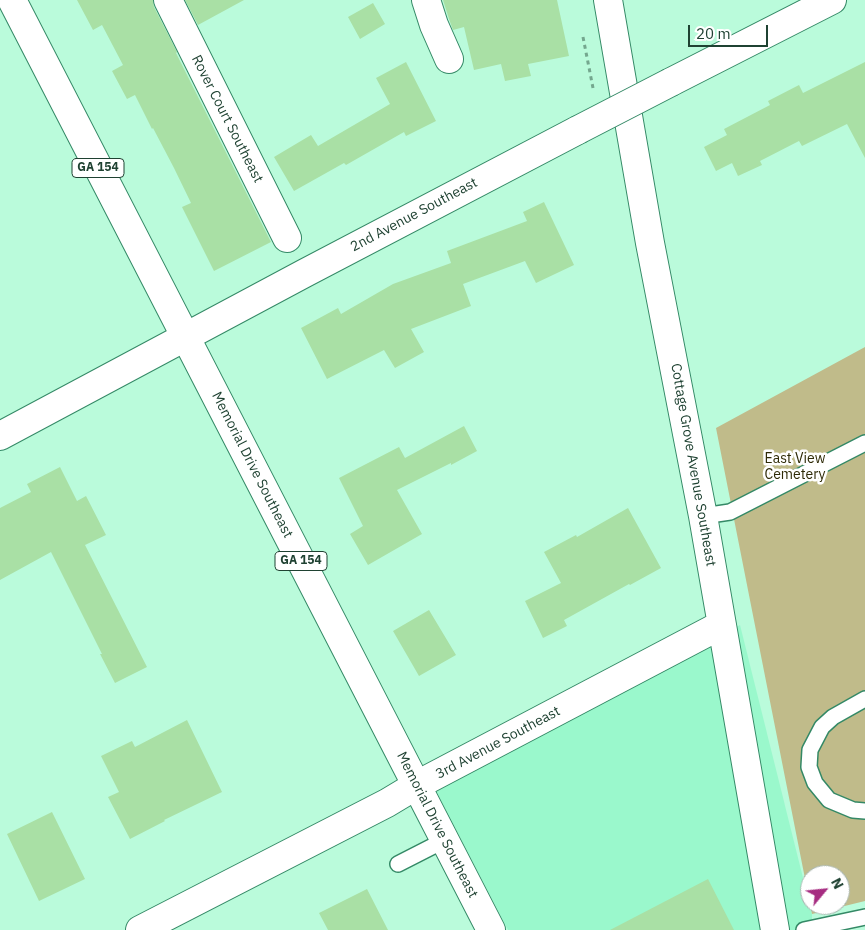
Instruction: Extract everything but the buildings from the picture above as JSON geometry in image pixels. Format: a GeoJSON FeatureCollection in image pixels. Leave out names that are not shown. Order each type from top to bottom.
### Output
{"type":"FeatureCollection","features":[{"type":"Feature","properties":{"kind":"street","name":"Memorial Drive Southeast"},"geometry":{"type":"LineString","coordinates":[[12,0],[491,930]]}},
{"type":"Feature","properties":{"kind":"street","name":"Rover Court Southeast"},"geometry":{"type":"LineString","coordinates":[[168,0],[287,238]]}},
{"type":"Feature","properties":{"kind":"street"},"geometry":{"type":"LineString","coordinates":[[426,0],[434,26],[449,59]]}},
{"type":"Feature","properties":{"kind":"street","name":"Cottage Grove Avenue Southeast"},"geometry":{"type":"LineString","coordinates":[[608,0],[650,243],[703,516],[775,930]]}},
{"type":"Feature","properties":{"kind":"street","name":"2nd Avenue Southeast"},"geometry":{"type":"LineString","coordinates":[[0,436],[578,130],[832,0]]}},
{"type":"Feature","properties":{"kind":"street","name":"3rd Avenue Southeast"},"geometry":{"type":"LineString","coordinates":[[140,930],[386,803],[721,625]]}},
{"type":"Feature","properties":{"kind":"lane"},"geometry":{"type":"LineString","coordinates":[[703,516],[730,512],[865,443]]}},
{"type":"Feature","properties":{"kind":"lane"},"geometry":{"type":"LineString","coordinates":[[865,699],[833,717],[822,727],[810,750],[809,767],[815,783],[829,800],[853,810],[865,811]]}},
{"type":"Feature","properties":{"kind":"lane"},"geometry":{"type":"LineString","coordinates":[[398,864],[445,840]]}},
{"type":"Feature","properties":{"kind":"lane"},"geometry":{"type":"LineString","coordinates":[[804,930],[831,927],[865,917]]}},
{"type":"Feature","properties":{"kind":"path"},"geometry":{"type":"LineString","coordinates":[[584,37],[593,88]]}},
{"type":"Feature","properties":{"kind":"shaded area"},"geometry":{"type":"Polygon","coordinates":[[[740,625],[800,866],[800,915],[812,915],[812,930],[508,930],[433,785],[740,625]]]}},
{"type":"Feature","properties":{"kind":"green space","name":"East View Cemetery"},"geometry":{"type":"Polygon","coordinates":[[[865,347],[865,901],[850,905],[850,865],[802,865],[716,428],[865,347]]]}}]}
